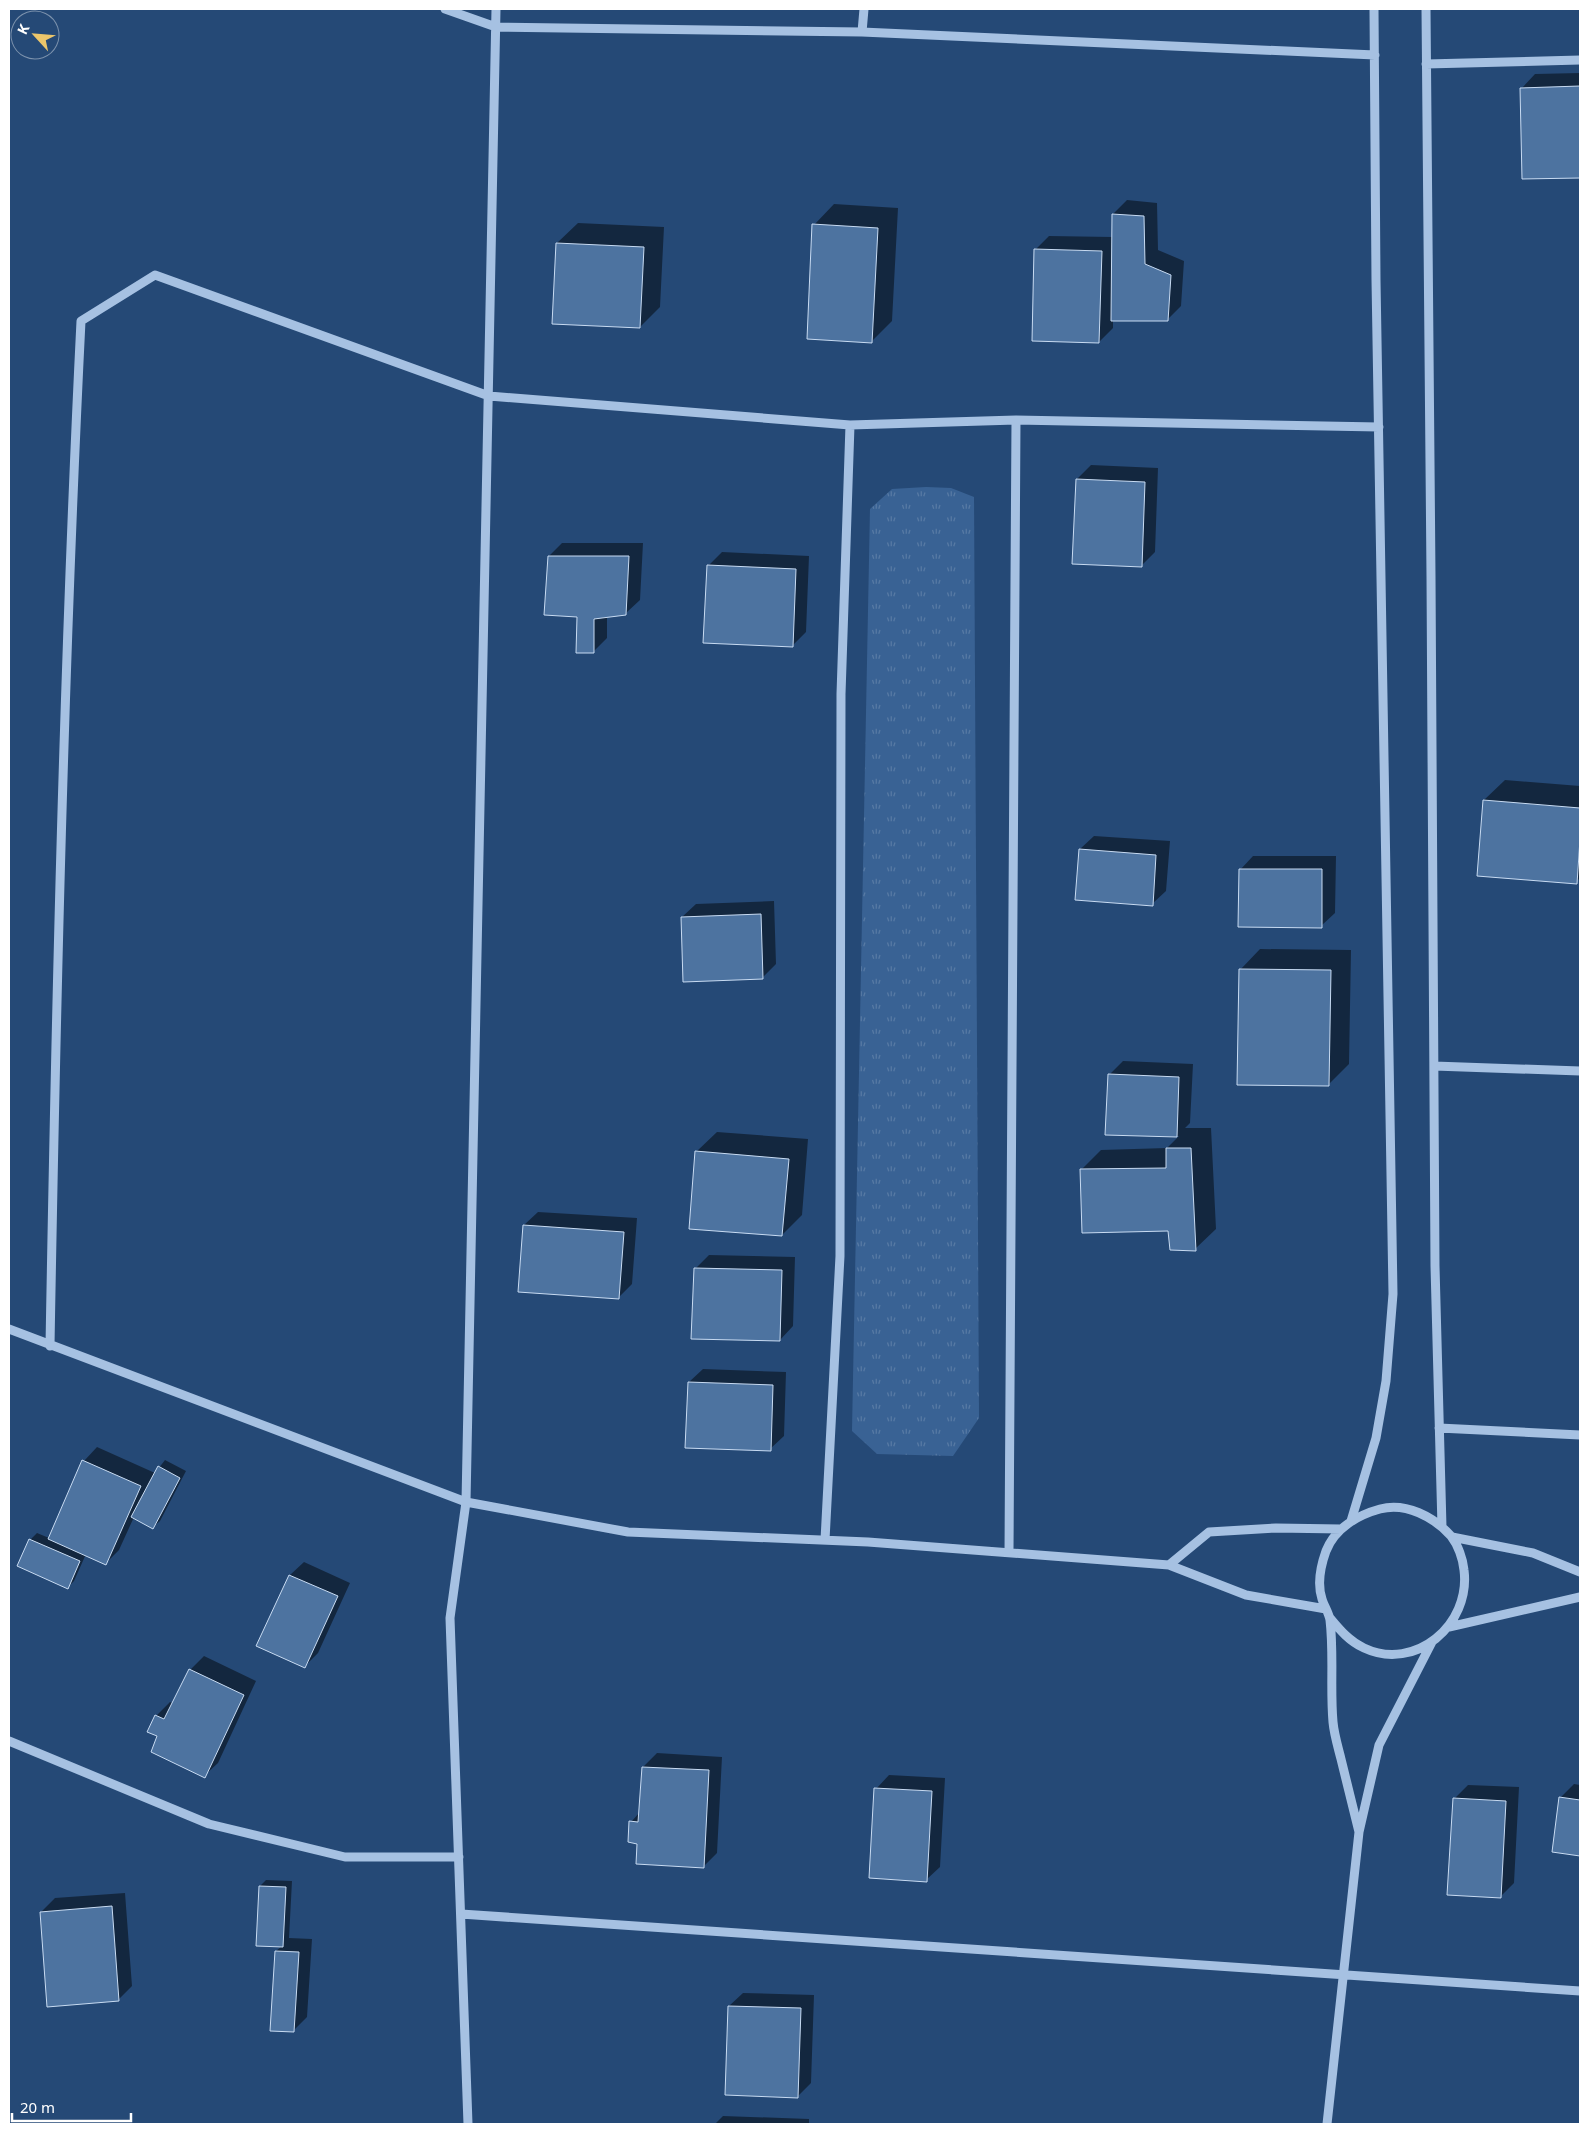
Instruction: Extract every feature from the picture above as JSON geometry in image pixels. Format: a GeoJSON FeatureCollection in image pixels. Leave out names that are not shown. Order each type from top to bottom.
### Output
{"type":"FeatureCollection","features":[{"type":"Feature","properties":{"kind":"street"},"geometry":{"type":"LineString","coordinates":[[445,9],[496,27],[862,32],[1375,55]]}},
{"type":"Feature","properties":{"kind":"street"},"geometry":{"type":"LineString","coordinates":[[468,2124],[450,1618],[466,1502],[496,9]]}},
{"type":"Feature","properties":{"kind":"street"},"geometry":{"type":"LineString","coordinates":[[862,32],[864,9]]}},
{"type":"Feature","properties":{"kind":"street"},"geometry":{"type":"LineString","coordinates":[[1351,1521],[1368,1468],[1378,1428],[1386,1381],[1393,1294],[1374,9]]}},
{"type":"Feature","properties":{"kind":"street"},"geometry":{"type":"LineString","coordinates":[[1426,9],[1435,1266],[1442,1527]]}},
{"type":"Feature","properties":{"kind":"street"},"geometry":{"type":"LineString","coordinates":[[1426,64],[1580,60]]}},
{"type":"Feature","properties":{"kind":"street"},"geometry":{"type":"LineString","coordinates":[[50,1346],[55,1066],[72,530],[82,321],[155,275],[489,396],[850,425],[1016,420],[1379,427]]}},
{"type":"Feature","properties":{"kind":"street"},"geometry":{"type":"LineString","coordinates":[[1009,1552],[1016,420]]}},
{"type":"Feature","properties":{"kind":"street"},"geometry":{"type":"LineString","coordinates":[[825,1540],[840,1256],[840,694],[850,425]]}},
{"type":"Feature","properties":{"kind":"street"},"geometry":{"type":"LineString","coordinates":[[1434,1066],[1580,1071]]}},
{"type":"Feature","properties":{"kind":"street"},"geometry":{"type":"LineString","coordinates":[[9,1329],[466,1502],[628,1532],[825,1540],[1169,1565],[1246,1595],[1326,1609]]}},
{"type":"Feature","properties":{"kind":"street"},"geometry":{"type":"LineString","coordinates":[[1439,1428],[1580,1435]]}},
{"type":"Feature","properties":{"kind":"street"},"geometry":{"type":"LineString","coordinates":[[1386,1507],[1410,1509],[1433,1520],[1442,1527],[1452,1537],[1463,1560],[1466,1584],[1461,1607],[1449,1627],[1432,1642],[1410,1652],[1387,1654],[1364,1648],[1345,1636],[1330,1618],[1321,1597],[1320,1573],[1326,1549],[1341,1529],[1361,1514],[1386,1507]]}},
{"type":"Feature","properties":{"kind":"street"},"geometry":{"type":"LineString","coordinates":[[1169,1565],[1209,1532],[1276,1528],[1341,1529]]}},
{"type":"Feature","properties":{"kind":"street"},"geometry":{"type":"LineString","coordinates":[[1452,1537],[1533,1553],[1580,1572]]}},
{"type":"Feature","properties":{"kind":"street"},"geometry":{"type":"LineString","coordinates":[[1449,1627],[1580,1597]]}},
{"type":"Feature","properties":{"kind":"street"},"geometry":{"type":"LineString","coordinates":[[1330,1618],[1333,1724],[1359,1832]]}},
{"type":"Feature","properties":{"kind":"street"},"geometry":{"type":"LineString","coordinates":[[1327,2124],[1359,1832],[1379,1745],[1432,1642]]}},
{"type":"Feature","properties":{"kind":"street"},"geometry":{"type":"LineString","coordinates":[[9,1741],[209,1824],[345,1857],[459,1857]]}},
{"type":"Feature","properties":{"kind":"street"},"geometry":{"type":"LineString","coordinates":[[461,1914],[1580,1991]]}},
{"type":"Feature","properties":{"kind":"green space"},"geometry":{"type":"Polygon","coordinates":[[[951,488],[974,497],[979,1418],[953,1456],[877,1454],[852,1431],[870,509],[892,489],[951,488]]]}},
{"type":"Feature","properties":{"kind":"building"},"geometry":{"type":"Polygon","coordinates":[[[1580,86],[1580,178],[1522,179],[1520,88],[1580,86]]]}},
{"type":"Feature","properties":{"kind":"building"},"geometry":{"type":"Polygon","coordinates":[[[1112,214],[1144,216],[1145,264],[1171,275],[1168,321],[1111,321],[1112,214]]]}},
{"type":"Feature","properties":{"kind":"building"},"geometry":{"type":"Polygon","coordinates":[[[812,224],[878,228],[872,343],[807,339],[812,224]]]}},
{"type":"Feature","properties":{"kind":"building"},"geometry":{"type":"Polygon","coordinates":[[[556,243],[644,247],[640,328],[552,324],[556,243]]]}},
{"type":"Feature","properties":{"kind":"building"},"geometry":{"type":"Polygon","coordinates":[[[1034,249],[1102,251],[1099,343],[1032,341],[1034,249]]]}},
{"type":"Feature","properties":{"kind":"building"},"geometry":{"type":"Polygon","coordinates":[[[1076,479],[1145,482],[1142,567],[1072,564],[1076,479]]]}},
{"type":"Feature","properties":{"kind":"building"},"geometry":{"type":"Polygon","coordinates":[[[548,556],[629,556],[626,615],[594,619],[594,653],[576,653],[577,617],[544,615],[548,556]]]}},
{"type":"Feature","properties":{"kind":"building"},"geometry":{"type":"Polygon","coordinates":[[[707,565],[796,569],[793,647],[703,643],[707,565]]]}},
{"type":"Feature","properties":{"kind":"building"},"geometry":{"type":"Polygon","coordinates":[[[1483,800],[1580,808],[1577,884],[1477,876],[1483,800]]]}},
{"type":"Feature","properties":{"kind":"building"},"geometry":{"type":"Polygon","coordinates":[[[1079,849],[1156,855],[1153,906],[1075,900],[1079,849]]]}},
{"type":"Feature","properties":{"kind":"building"},"geometry":{"type":"Polygon","coordinates":[[[1239,869],[1322,869],[1322,928],[1238,927],[1239,869]]]}},
{"type":"Feature","properties":{"kind":"building"},"geometry":{"type":"Polygon","coordinates":[[[761,914],[763,979],[683,982],[681,917],[761,914]]]}},
{"type":"Feature","properties":{"kind":"building"},"geometry":{"type":"Polygon","coordinates":[[[1239,969],[1331,970],[1329,1086],[1237,1085],[1239,969]]]}},
{"type":"Feature","properties":{"kind":"building"},"geometry":{"type":"Polygon","coordinates":[[[1108,1074],[1179,1077],[1177,1137],[1105,1135],[1108,1074]]]}},
{"type":"Feature","properties":{"kind":"building"},"geometry":{"type":"Polygon","coordinates":[[[1166,1148],[1191,1148],[1196,1251],[1170,1250],[1168,1231],[1082,1233],[1080,1169],[1166,1168],[1166,1148]]]}},
{"type":"Feature","properties":{"kind":"building"},"geometry":{"type":"Polygon","coordinates":[[[695,1151],[789,1159],[782,1236],[689,1229],[695,1151]]]}},
{"type":"Feature","properties":{"kind":"building"},"geometry":{"type":"Polygon","coordinates":[[[523,1225],[624,1232],[619,1299],[518,1292],[523,1225]]]}},
{"type":"Feature","properties":{"kind":"building"},"geometry":{"type":"Polygon","coordinates":[[[694,1268],[782,1270],[780,1341],[691,1339],[694,1268]]]}},
{"type":"Feature","properties":{"kind":"building"},"geometry":{"type":"Polygon","coordinates":[[[688,1382],[773,1385],[771,1451],[685,1448],[688,1382]]]}},
{"type":"Feature","properties":{"kind":"building"},"geometry":{"type":"Polygon","coordinates":[[[82,1460],[141,1486],[106,1565],[48,1539],[82,1460]]]}},
{"type":"Feature","properties":{"kind":"building"},"geometry":{"type":"Polygon","coordinates":[[[158,1466],[180,1478],[153,1529],[131,1517],[158,1466]]]}},
{"type":"Feature","properties":{"kind":"building"},"geometry":{"type":"Polygon","coordinates":[[[29,1539],[80,1561],[68,1589],[17,1566],[29,1539]]]}},
{"type":"Feature","properties":{"kind":"building"},"geometry":{"type":"Polygon","coordinates":[[[289,1575],[338,1596],[305,1668],[256,1646],[289,1575]]]}},
{"type":"Feature","properties":{"kind":"building"},"geometry":{"type":"Polygon","coordinates":[[[189,1669],[244,1695],[205,1778],[151,1752],[157,1736],[147,1732],[155,1715],[164,1719],[189,1669]]]}},
{"type":"Feature","properties":{"kind":"building"},"geometry":{"type":"Polygon","coordinates":[[[642,1767],[709,1770],[704,1868],[636,1864],[637,1844],[628,1842],[629,1821],[638,1822],[642,1767]]]}},
{"type":"Feature","properties":{"kind":"building"},"geometry":{"type":"Polygon","coordinates":[[[874,1788],[932,1791],[927,1882],[869,1878],[874,1788]]]}},
{"type":"Feature","properties":{"kind":"building"},"geometry":{"type":"Polygon","coordinates":[[[1559,1797],[1580,1800],[1580,1856],[1552,1852],[1559,1797]]]}},
{"type":"Feature","properties":{"kind":"building"},"geometry":{"type":"Polygon","coordinates":[[[1453,1798],[1506,1801],[1501,1898],[1447,1895],[1453,1798]]]}},
{"type":"Feature","properties":{"kind":"building"},"geometry":{"type":"Polygon","coordinates":[[[259,1886],[286,1887],[283,1947],[256,1946],[259,1886]]]}},
{"type":"Feature","properties":{"kind":"building"},"geometry":{"type":"Polygon","coordinates":[[[112,1906],[119,2001],[47,2007],[40,1912],[112,1906]]]}},
{"type":"Feature","properties":{"kind":"building"},"geometry":{"type":"Polygon","coordinates":[[[275,1951],[299,1952],[294,2032],[270,2031],[275,1951]]]}},
{"type":"Feature","properties":{"kind":"building"},"geometry":{"type":"Polygon","coordinates":[[[728,2006],[801,2008],[798,2098],[725,2095],[728,2006]]]}}]}
